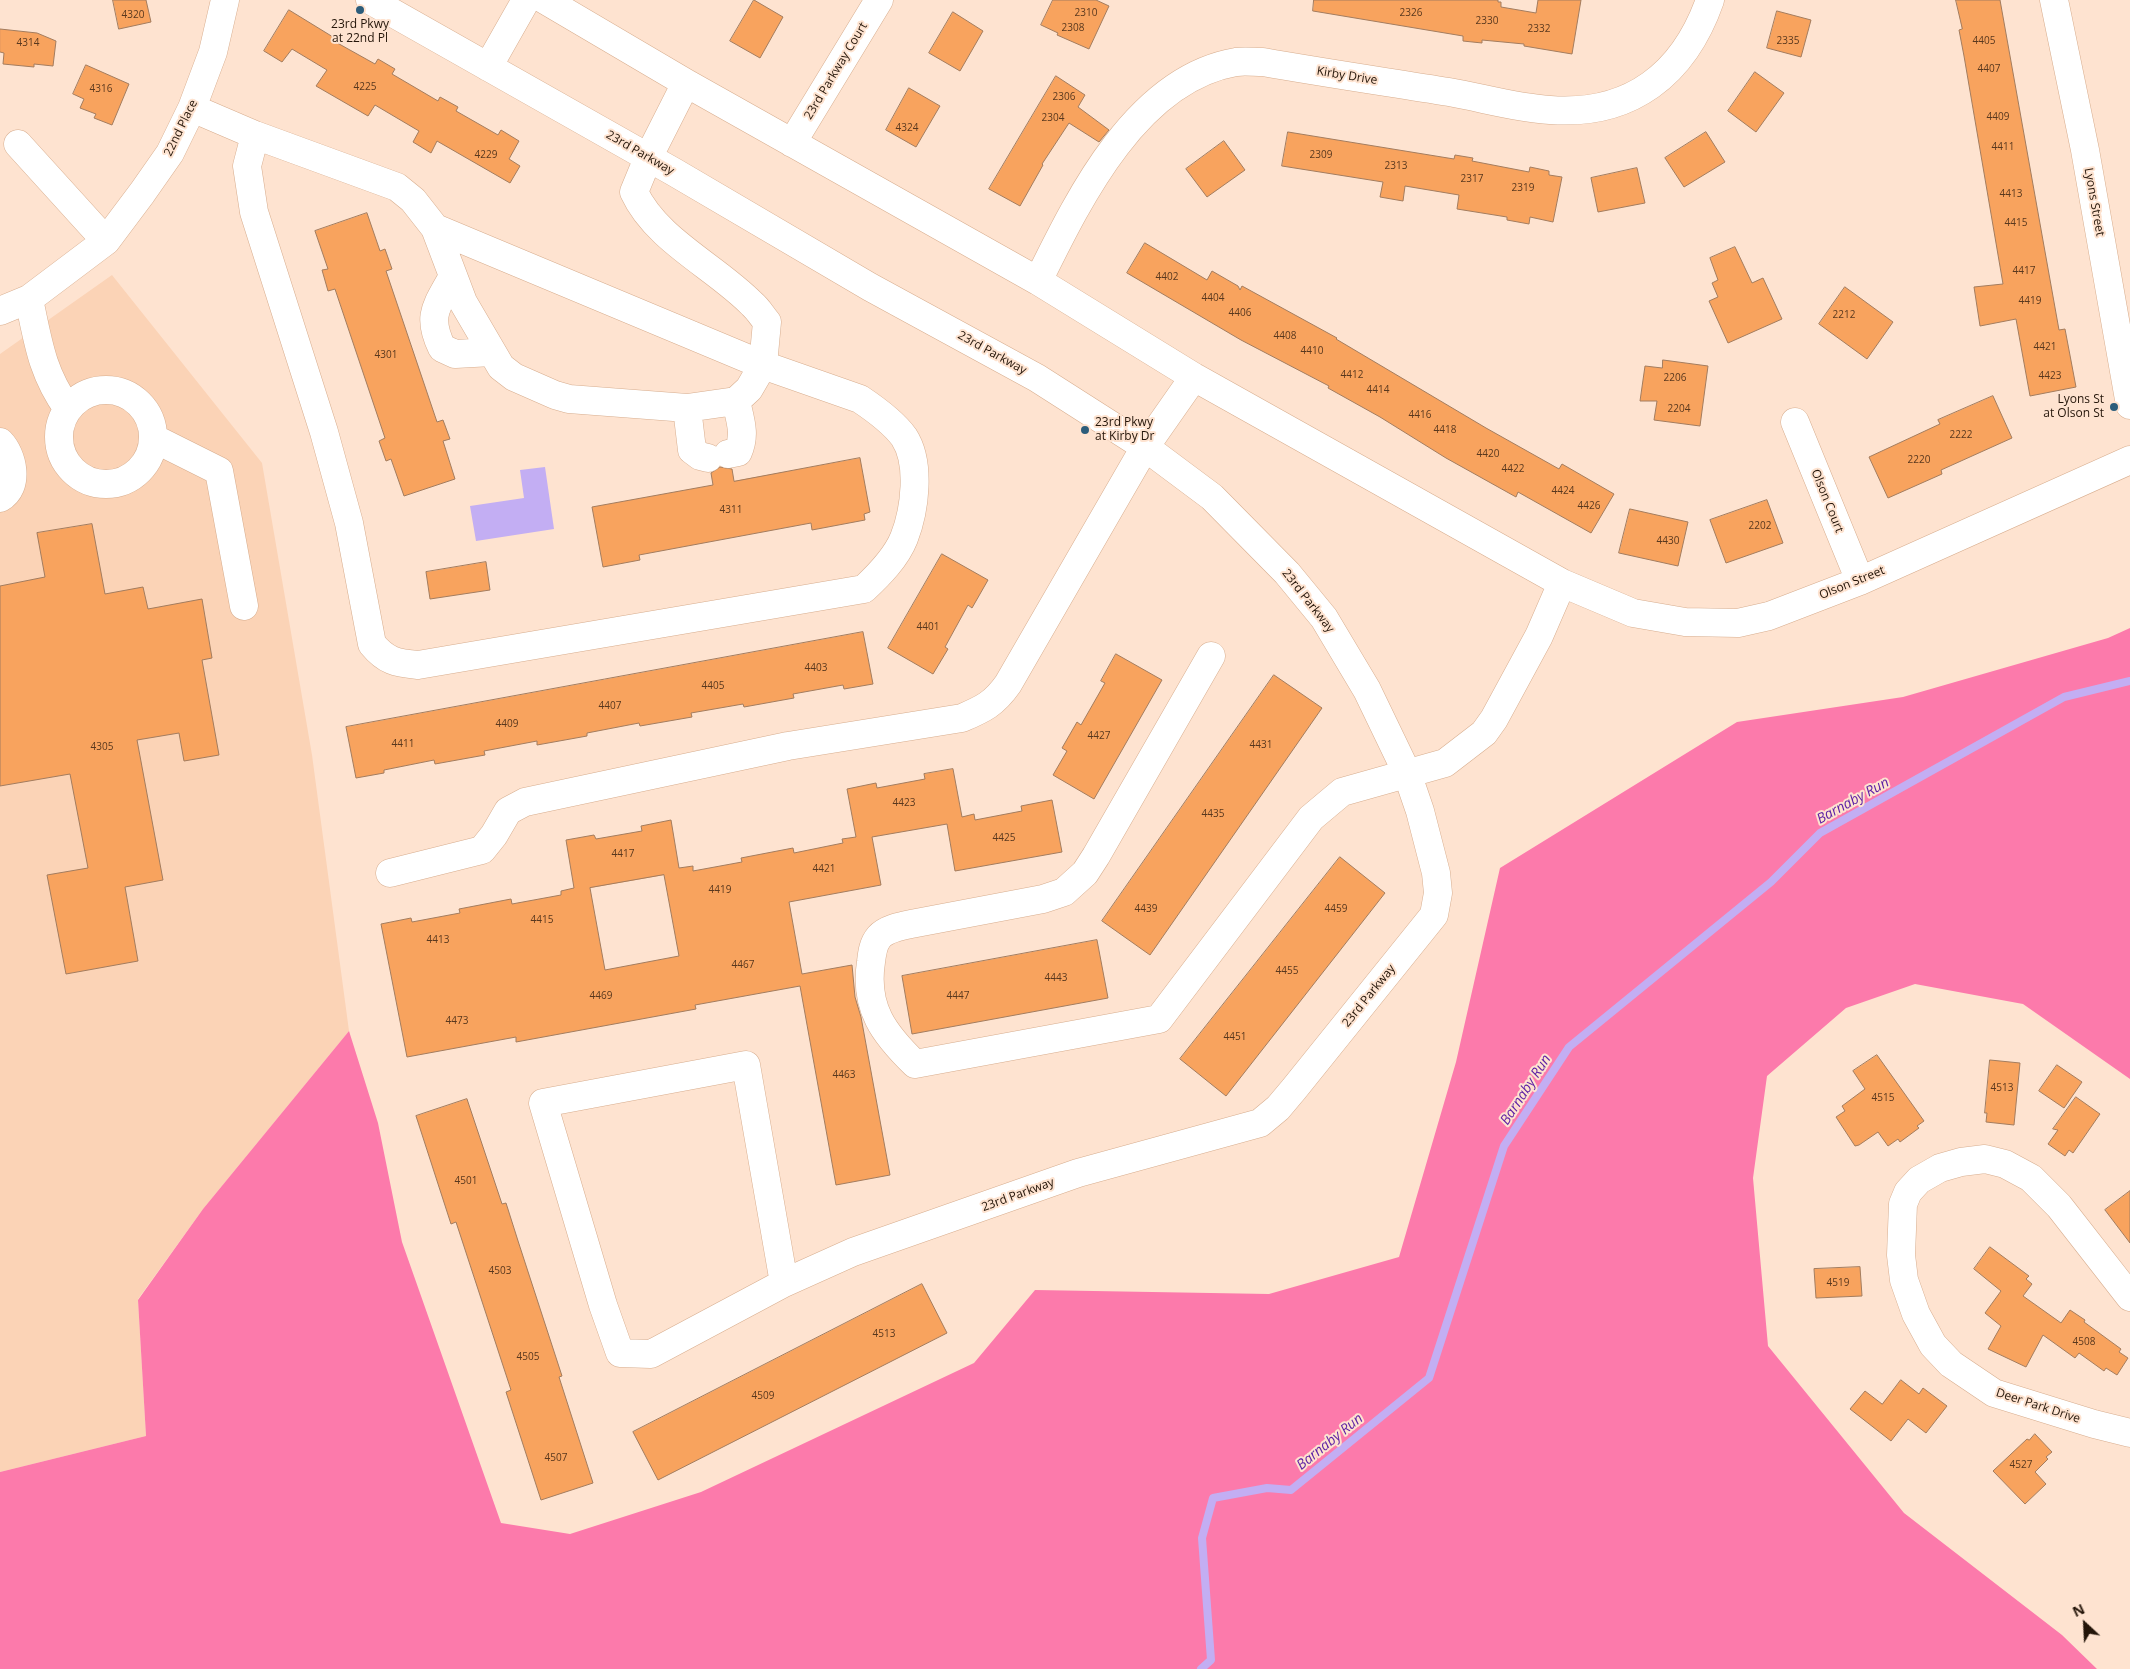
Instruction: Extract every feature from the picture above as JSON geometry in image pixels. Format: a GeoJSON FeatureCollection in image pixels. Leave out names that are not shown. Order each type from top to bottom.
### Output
{"type":"FeatureCollection","features":[{"type":"Feature","properties":{"kind":"street","name":"22nd Place"},"geometry":{"type":"LineString","coordinates":[[0,311],[29,299],[106,241],[170,153],[192,108],[213,52],[225,0]]}},
{"type":"Feature","properties":{"kind":"street","name":"23rd Parkway"},"geometry":{"type":"LineString","coordinates":[[370,0],[870,287],[1037,378],[1145,447],[1212,497],[1287,572],[1312,603],[1324,618],[1367,690],[1407,773],[1436,873],[1438,894],[1434,915],[1294,1089],[1278,1108],[1260,1123],[1078,1173],[853,1252],[784,1283],[651,1354],[620,1353],[603,1305],[543,1102],[746,1065],[784,1283]]}},
{"type":"Feature","properties":{"kind":"street"},"geometry":{"type":"LineString","coordinates":[[488,67],[526,0]]}},
{"type":"Feature","properties":{"kind":"street"},"geometry":{"type":"LineString","coordinates":[[544,0],[686,83],[1038,281],[1194,377],[1562,583],[1539,636],[1494,719],[1484,733],[1445,763],[1342,792],[1311,818],[1159,1019],[915,1064],[890,1039],[883,1029],[870,992],[873,946],[880,936],[890,930],[911,924],[1043,899],[1064,892],[1076,882],[1096,856],[1212,656]]}},
{"type":"Feature","properties":{"kind":"street","name":"23rd Parkway Court"},"geometry":{"type":"LineString","coordinates":[[792,142],[879,0]]}},
{"type":"Feature","properties":{"kind":"street","name":"Kirby Drive"},"geometry":{"type":"LineString","coordinates":[[1038,281],[1066,224],[1109,154],[1129,128],[1151,105],[1183,83],[1207,70],[1237,62],[1262,62],[1468,95],[1517,106],[1551,110],[1589,109],[1622,101],[1648,88],[1663,77],[1681,58],[1702,23],[1710,0]]}},
{"type":"Feature","properties":{"kind":"street","name":"Lyons Street"},"geometry":{"type":"LineString","coordinates":[[2054,0],[2085,150],[2130,405]]}},
{"type":"Feature","properties":{"kind":"street"},"geometry":{"type":"LineString","coordinates":[[192,108],[255,135],[397,187],[413,200],[435,228],[462,302],[500,367],[514,377],[569,399],[687,408],[736,401],[749,389],[763,365],[767,322],[752,304],[669,235],[641,208],[634,192],[648,158],[686,83]]}},
{"type":"Feature","properties":{"kind":"street"},"geometry":{"type":"LineString","coordinates":[[255,135],[248,166],[254,212],[331,459],[349,523],[372,644],[381,655],[398,663],[418,665],[864,589],[883,571],[904,538],[916,477],[908,446],[903,436],[883,416],[860,399],[763,365],[435,228]]}},
{"type":"Feature","properties":{"kind":"street"},"geometry":{"type":"LineString","coordinates":[[18,144],[106,241]]}},
{"type":"Feature","properties":{"kind":"street"},"geometry":{"type":"LineString","coordinates":[[453,276],[433,316],[435,334],[442,348],[455,354],[492,352]]}},
{"type":"Feature","properties":{"kind":"street"},"geometry":{"type":"LineString","coordinates":[[29,299],[42,362],[55,392],[68,409]]}},
{"type":"Feature","properties":{"kind":"street"},"geometry":{"type":"LineString","coordinates":[[390,873],[482,850],[508,812],[525,802],[788,746],[962,718],[984,708],[997,699],[1008,684],[1145,447],[1194,377]]}},
{"type":"Feature","properties":{"kind":"street"},"geometry":{"type":"LineString","coordinates":[[109,390],[132,398],[148,415],[153,438],[147,461],[135,474],[120,482],[96,484],[75,473],[62,454],[59,430],[68,409],[76,400],[86,394],[109,390]]}},
{"type":"Feature","properties":{"kind":"street"},"geometry":{"type":"LineString","coordinates":[[687,408],[692,450],[700,456],[718,456],[738,452],[742,443],[743,433],[736,401]]}},
{"type":"Feature","properties":{"kind":"street","name":"Olson Court"},"geometry":{"type":"LineString","coordinates":[[1795,422],[1860,581]]}},
{"type":"Feature","properties":{"kind":"street"},"geometry":{"type":"LineString","coordinates":[[153,438],[219,471],[244,606]]}},
{"type":"Feature","properties":{"kind":"street"},"geometry":{"type":"LineString","coordinates":[[0,442],[11,463],[13,475],[5,496],[0,498]]}},
{"type":"Feature","properties":{"kind":"street","name":"Olson Street"},"geometry":{"type":"LineString","coordinates":[[1562,583],[1633,614],[1685,622],[1738,623],[1769,616],[1860,581],[2130,460]]}},
{"type":"Feature","properties":{"kind":"street","name":"Deer Park Drive"},"geometry":{"type":"LineString","coordinates":[[2130,1297],[2059,1206],[2031,1178],[2006,1164],[1985,1159],[1961,1162],[1940,1168],[1919,1180],[1908,1192],[1902,1204],[1901,1255],[1904,1280],[1916,1314],[1933,1345],[1951,1364],[1994,1393],[2094,1424],[2130,1433]]}},
{"type":"Feature","properties":{"kind":"shaded area"},"geometry":{"type":"Polygon","coordinates":[[[112,275],[262,463],[312,755],[349,1031],[203,1209],[138,1299],[146,1436],[0,1472],[0,354],[112,275]]]}},
{"type":"Feature","properties":{"kind":"shaded area"},"geometry":{"type":"Polygon","coordinates":[[[545,467],[554,529],[476,541],[470,506],[524,498],[520,470],[545,467]]]}},
{"type":"Feature","properties":{"kind":"shaded area"},"geometry":{"type":"Polygon","coordinates":[[[2130,628],[2130,1079],[2023,1004],[1915,984],[1846,1008],[1767,1076],[1753,1178],[1768,1346],[1904,1513],[2062,1635],[2097,1669],[0,1669],[0,1472],[146,1436],[138,1300],[203,1209],[349,1031],[378,1123],[402,1242],[501,1523],[570,1534],[701,1492],[974,1363],[1035,1290],[1269,1294],[1399,1257],[1456,1062],[1500,868],[1737,722],[1903,697],[2108,638],[2130,628]]]}},
{"type":"Feature","properties":{"kind":"building"},"geometry":{"type":"Polygon","coordinates":[[[113,0],[146,0],[151,22],[119,29],[113,0]]]}},
{"type":"Feature","properties":{"kind":"building"},"geometry":{"type":"Polygon","coordinates":[[[754,0],[783,17],[760,58],[730,41],[754,0]]]}},
{"type":"Feature","properties":{"kind":"building"},"geometry":{"type":"Polygon","coordinates":[[[1053,0],[1096,0],[1109,6],[1089,49],[1057,35],[1058,33],[1041,25],[1053,0]]]}},
{"type":"Feature","properties":{"kind":"building"},"geometry":{"type":"Polygon","coordinates":[[[1314,0],[1498,0],[1498,2],[1501,2],[1501,7],[1536,13],[1538,0],[1581,0],[1572,54],[1524,46],[1524,44],[1482,40],[1482,43],[1463,41],[1463,36],[1313,11],[1314,0]]]}},
{"type":"Feature","properties":{"kind":"building"},"geometry":{"type":"Polygon","coordinates":[[[1956,0],[2000,0],[2059,330],[2065,329],[2076,387],[2030,396],[2016,319],[1980,326],[1974,287],[2003,284],[1959,30],[1962,29],[1956,0]]]}},
{"type":"Feature","properties":{"kind":"building"},"geometry":{"type":"Polygon","coordinates":[[[289,10],[333,37],[332,40],[375,64],[378,59],[395,69],[392,74],[438,101],[440,97],[458,107],[456,111],[498,135],[501,130],[519,141],[509,159],[520,166],[510,183],[437,141],[431,153],[413,142],[419,131],[375,105],[368,116],[316,86],[327,70],[292,49],[282,62],[264,51],[289,10]]]}},
{"type":"Feature","properties":{"kind":"building"},"geometry":{"type":"Polygon","coordinates":[[[1777,11],[1811,20],[1801,57],[1767,48],[1777,11]]]}},
{"type":"Feature","properties":{"kind":"building"},"geometry":{"type":"Polygon","coordinates":[[[953,12],[983,31],[960,71],[929,53],[953,12]]]}},
{"type":"Feature","properties":{"kind":"building"},"geometry":{"type":"Polygon","coordinates":[[[0,29],[37,33],[56,41],[53,66],[34,64],[34,67],[3,64],[4,53],[0,52],[0,29]]]}},
{"type":"Feature","properties":{"kind":"building"},"geometry":{"type":"Polygon","coordinates":[[[86,65],[129,84],[112,125],[94,118],[96,114],[80,108],[84,99],[73,94],[86,65]]]}},
{"type":"Feature","properties":{"kind":"building"},"geometry":{"type":"Polygon","coordinates":[[[1755,72],[1784,93],[1756,132],[1728,111],[1755,72]]]}},
{"type":"Feature","properties":{"kind":"building"},"geometry":{"type":"Polygon","coordinates":[[[1056,76],[1085,95],[1078,107],[1109,130],[1099,142],[1069,123],[1042,164],[1020,206],[989,189],[1056,76]]]}},
{"type":"Feature","properties":{"kind":"building"},"geometry":{"type":"Polygon","coordinates":[[[909,88],[940,106],[916,147],[886,130],[909,88]]]}},
{"type":"Feature","properties":{"kind":"building"},"geometry":{"type":"Polygon","coordinates":[[[1288,132],[1454,159],[1455,155],[1473,158],[1472,161],[1529,172],[1530,167],[1549,171],[1549,175],[1562,177],[1553,222],[1530,217],[1529,224],[1507,220],[1507,217],[1457,209],[1459,195],[1405,186],[1403,201],[1380,197],[1383,182],[1282,166],[1288,132]]]}},
{"type":"Feature","properties":{"kind":"building"},"geometry":{"type":"Polygon","coordinates":[[[1706,132],[1725,162],[1684,187],[1665,158],[1706,132]]]}},
{"type":"Feature","properties":{"kind":"building"},"geometry":{"type":"Polygon","coordinates":[[[1224,141],[1245,170],[1207,197],[1186,169],[1224,141]]]}},
{"type":"Feature","properties":{"kind":"building"},"geometry":{"type":"Polygon","coordinates":[[[1637,168],[1645,203],[1598,212],[1591,178],[1637,168]]]}},
{"type":"Feature","properties":{"kind":"building"},"geometry":{"type":"Polygon","coordinates":[[[367,213],[380,251],[385,249],[392,269],[386,271],[437,422],[443,420],[450,439],[443,441],[455,479],[404,496],[391,459],[386,461],[379,441],[385,438],[335,289],[328,291],[322,270],[328,269],[315,231],[367,213]]]}},
{"type":"Feature","properties":{"kind":"building"},"geometry":{"type":"Polygon","coordinates":[[[1145,243],[1207,280],[1212,271],[1238,286],[1240,290],[1242,286],[1337,338],[1486,428],[1559,469],[1562,464],[1614,494],[1591,533],[1518,492],[1516,497],[1446,458],[1380,417],[1328,388],[1329,386],[1241,340],[1127,273],[1145,243]]]}},
{"type":"Feature","properties":{"kind":"building"},"geometry":{"type":"Polygon","coordinates":[[[1735,247],[1752,283],[1763,278],[1782,319],[1728,343],[1709,301],[1718,297],[1712,283],[1718,280],[1710,258],[1735,247]]]}},
{"type":"Feature","properties":{"kind":"building"},"geometry":{"type":"Polygon","coordinates":[[[1845,287],[1893,322],[1867,359],[1819,324],[1845,287]]]}},
{"type":"Feature","properties":{"kind":"building"},"geometry":{"type":"Polygon","coordinates":[[[1663,360],[1708,366],[1700,426],[1654,420],[1657,401],[1640,401],[1645,366],[1662,368],[1663,360]]]}},
{"type":"Feature","properties":{"kind":"building"},"geometry":{"type":"Polygon","coordinates":[[[1993,396],[2012,438],[1941,470],[1942,474],[1888,498],[1869,457],[1940,424],[1938,420],[1993,396]]]}},
{"type":"Feature","properties":{"kind":"building"},"geometry":{"type":"Polygon","coordinates":[[[860,458],[870,512],[864,514],[865,520],[812,530],[811,523],[639,555],[640,560],[603,567],[592,507],[713,485],[711,473],[720,467],[732,469],[734,481],[860,458]]]}},
{"type":"Feature","properties":{"kind":"building"},"geometry":{"type":"Polygon","coordinates":[[[1767,500],[1783,543],[1726,563],[1710,520],[1767,500]]]}},
{"type":"Feature","properties":{"kind":"building"},"geometry":{"type":"Polygon","coordinates":[[[1630,509],[1688,522],[1678,566],[1619,553],[1630,509]]]}},
{"type":"Feature","properties":{"kind":"building"},"geometry":{"type":"Polygon","coordinates":[[[92,524],[105,594],[143,587],[148,609],[202,599],[212,658],[202,660],[219,755],[184,761],[179,733],[137,740],[163,880],[125,887],[138,961],[66,974],[47,875],[88,868],[70,774],[0,786],[0,586],[45,577],[37,533],[92,524]]]}},
{"type":"Feature","properties":{"kind":"building"},"geometry":{"type":"Polygon","coordinates":[[[942,554],[988,580],[972,608],[968,605],[945,647],[948,649],[933,674],[888,648],[942,554]]]}},
{"type":"Feature","properties":{"kind":"building"},"geometry":{"type":"Polygon","coordinates":[[[486,562],[490,590],[430,599],[426,572],[486,562]]]}},
{"type":"Feature","properties":{"kind":"building"},"geometry":{"type":"Polygon","coordinates":[[[863,632],[873,684],[844,689],[843,685],[793,694],[794,698],[744,707],[743,704],[691,713],[692,717],[640,726],[639,723],[587,733],[587,736],[537,745],[537,741],[484,751],[485,755],[435,764],[434,760],[356,778],[346,727],[863,632]]]}},
{"type":"Feature","properties":{"kind":"building"},"geometry":{"type":"Polygon","coordinates":[[[1116,654],[1162,680],[1094,799],[1053,775],[1067,751],[1062,748],[1077,722],[1081,725],[1105,683],[1101,681],[1116,654]]]}},
{"type":"Feature","properties":{"kind":"building"},"geometry":{"type":"Polygon","coordinates":[[[1274,675],[1322,708],[1150,955],[1102,921],[1274,675]]]}},
{"type":"Feature","properties":{"kind":"building"},"geometry":{"type":"Polygon","coordinates":[[[953,769],[962,817],[974,814],[975,820],[1022,811],[1021,806],[1052,800],[1062,852],[955,871],[947,824],[872,837],[881,885],[789,902],[802,974],[852,965],[855,997],[861,1017],[890,1175],[836,1185],[800,986],[695,1005],[696,1009],[516,1042],[516,1037],[407,1057],[381,924],[411,918],[412,922],[460,913],[459,909],[511,899],[512,904],[561,895],[561,891],[574,888],[566,840],[594,835],[596,839],[642,831],[641,826],[671,820],[679,868],[693,866],[693,871],[742,862],[741,858],[793,848],[794,853],[843,843],[842,839],[856,837],[847,789],[876,783],[877,788],[925,779],[924,774],[953,769]],[[664,875],[590,888],[605,970],[679,956],[664,875]]]}},
{"type":"Feature","properties":{"kind":"building"},"geometry":{"type":"Polygon","coordinates":[[[1340,857],[1385,893],[1226,1096],[1180,1059],[1340,857]]]}},
{"type":"Feature","properties":{"kind":"building"},"geometry":{"type":"Polygon","coordinates":[[[1097,940],[1108,998],[912,1034],[902,976],[1097,940]]]}},
{"type":"Feature","properties":{"kind":"building"},"geometry":{"type":"Polygon","coordinates":[[[1877,1055],[1924,1121],[1917,1126],[1919,1128],[1900,1142],[1898,1139],[1888,1146],[1878,1132],[1855,1146],[1836,1117],[1845,1111],[1842,1106],[1865,1089],[1853,1071],[1877,1055]]]}},
{"type":"Feature","properties":{"kind":"building"},"geometry":{"type":"Polygon","coordinates":[[[1990,1060],[2020,1063],[2014,1125],[1986,1122],[1987,1113],[1985,1113],[1990,1060]]]}},
{"type":"Feature","properties":{"kind":"building"},"geometry":{"type":"Polygon","coordinates":[[[2057,1065],[2082,1082],[2064,1108],[2039,1091],[2057,1065]]]}},
{"type":"Feature","properties":{"kind":"building"},"geometry":{"type":"Polygon","coordinates":[[[2076,1097],[2100,1114],[2073,1153],[2069,1150],[2065,1156],[2048,1144],[2058,1130],[2053,1129],[2076,1097]]]}},
{"type":"Feature","properties":{"kind":"building"},"geometry":{"type":"Polygon","coordinates":[[[467,1099],[502,1204],[506,1203],[562,1376],[559,1377],[593,1483],[541,1500],[506,1392],[511,1390],[456,1222],[451,1224],[416,1116],[467,1099]]]}},
{"type":"Feature","properties":{"kind":"building"},"geometry":{"type":"Polygon","coordinates":[[[2130,1191],[2130,1243],[2105,1210],[2130,1191]]]}},
{"type":"Feature","properties":{"kind":"building"},"geometry":{"type":"Polygon","coordinates":[[[1990,1247],[2029,1276],[2026,1279],[2032,1284],[2023,1296],[2061,1323],[2070,1310],[2121,1349],[2119,1352],[2128,1358],[2117,1375],[2106,1368],[2104,1371],[2079,1353],[2075,1358],[2043,1335],[2026,1367],[1988,1349],[2001,1326],[1985,1313],[2001,1291],[1974,1269],[1990,1247]]]}},
{"type":"Feature","properties":{"kind":"building"},"geometry":{"type":"Polygon","coordinates":[[[1860,1267],[1862,1296],[1816,1298],[1814,1269],[1860,1267]]]}},
{"type":"Feature","properties":{"kind":"building"},"geometry":{"type":"Polygon","coordinates":[[[922,1284],[947,1333],[658,1480],[633,1432],[922,1284]]]}},
{"type":"Feature","properties":{"kind":"building"},"geometry":{"type":"Polygon","coordinates":[[[1901,1380],[1919,1394],[1923,1388],[1947,1406],[1926,1433],[1908,1419],[1891,1441],[1850,1409],[1865,1391],[1882,1404],[1901,1380]]]}},
{"type":"Feature","properties":{"kind":"building"},"geometry":{"type":"Polygon","coordinates":[[[2035,1434],[2052,1452],[2035,1472],[2046,1484],[2025,1504],[1993,1471],[2027,1439],[2029,1440],[2035,1434]]]}},
{"type":"Feature","properties":{"kind":"waterway","name":"Barnaby Run"},"geometry":{"type":"LineString","coordinates":[[1201,1669],[1211,1660],[1202,1538],[1213,1498],[1267,1488],[1291,1490],[1429,1378],[1504,1146],[1569,1047],[1771,882],[1820,833],[2064,697],[2130,681]]}},
{"type":"Feature","properties":{"kind":"place","name":"23rd Pkwy at 22nd Pl"},"geometry":{"type":"Point","coordinates":[360,10]}},
{"type":"Feature","properties":{"kind":"place","name":"Lyons St at Olson St"},"geometry":{"type":"Point","coordinates":[2114,407]}},
{"type":"Feature","properties":{"kind":"place","name":"23rd Pkwy at Kirby Dr"},"geometry":{"type":"Point","coordinates":[1085,430]}}]}
